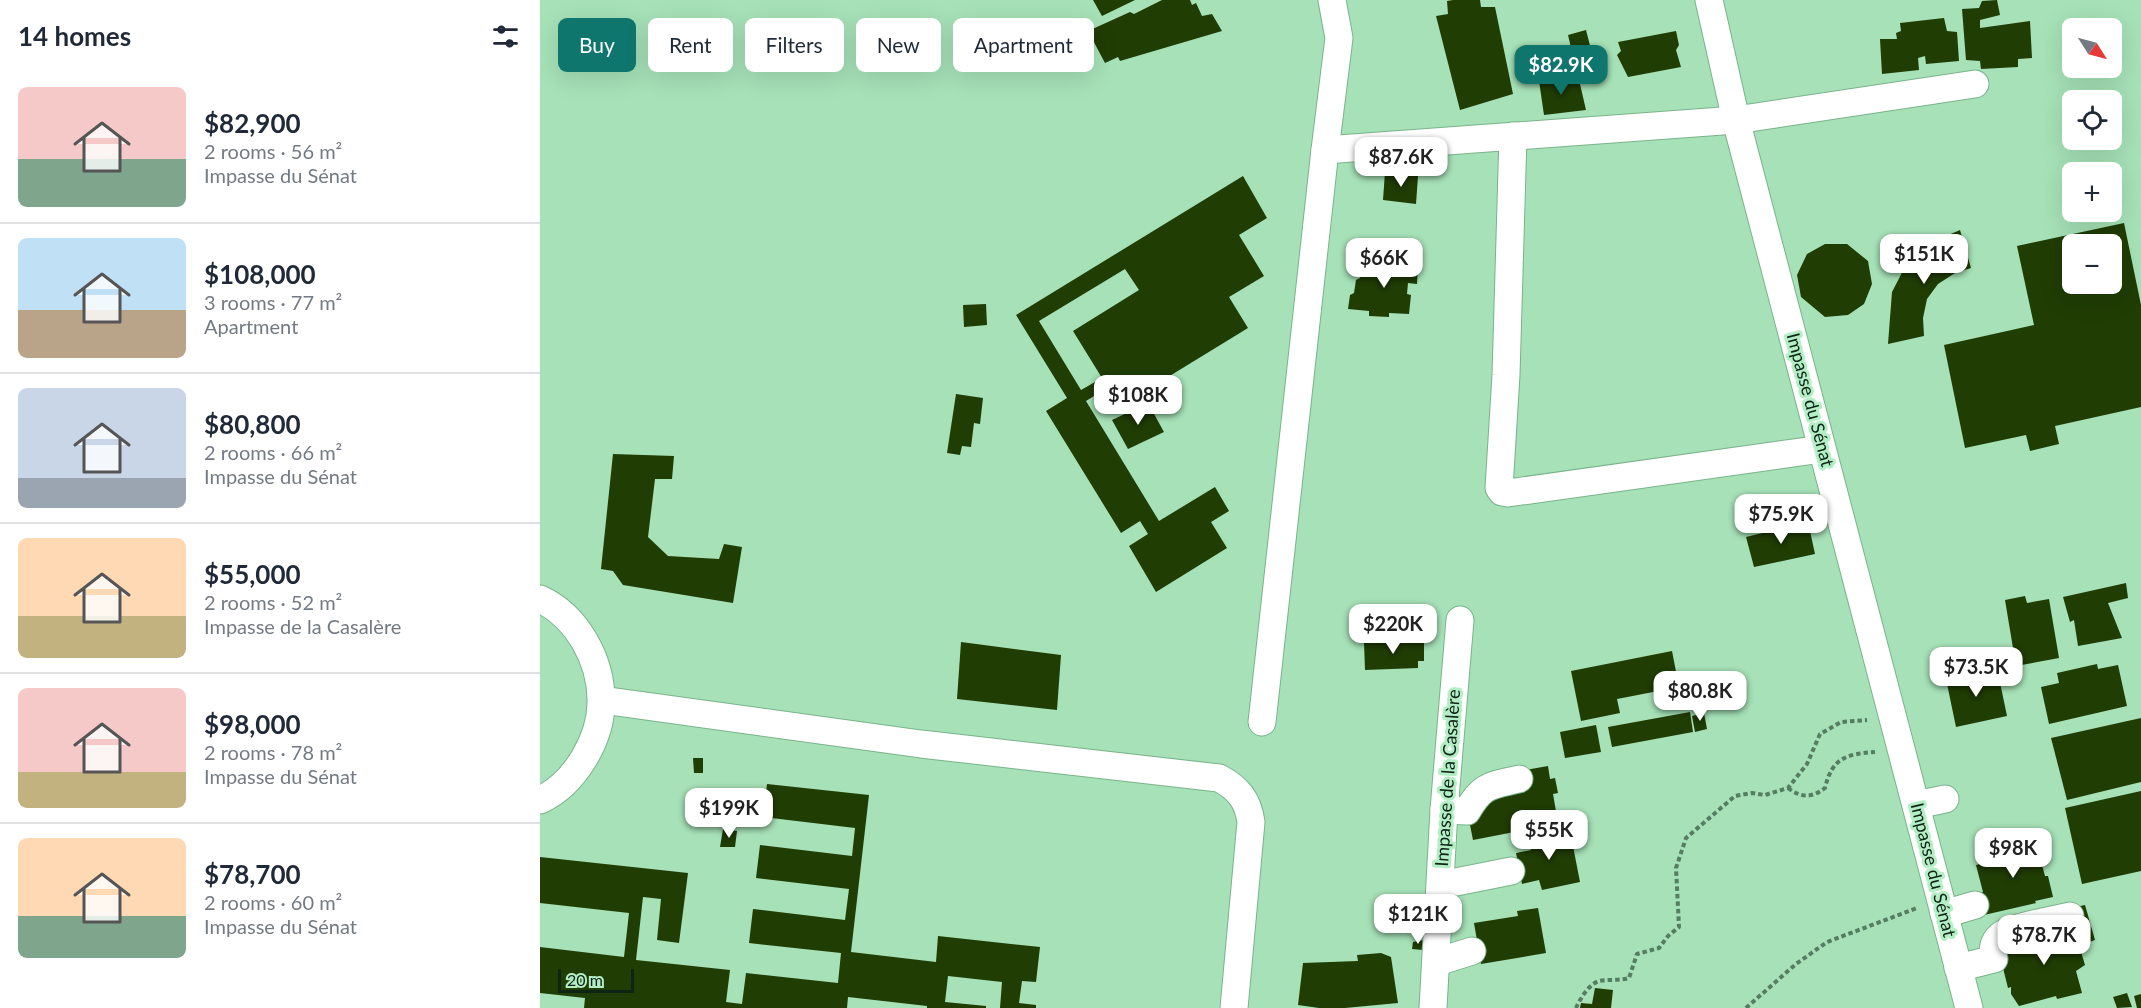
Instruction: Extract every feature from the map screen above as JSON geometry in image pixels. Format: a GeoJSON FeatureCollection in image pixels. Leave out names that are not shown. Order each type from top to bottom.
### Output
{"type":"FeatureCollection","features":[{"type":"Feature","properties":{"kind":"street"},"geometry":{"type":"LineString","coordinates":[[1262,722],[1339,38],[1332,0]]}},
{"type":"Feature","properties":{"kind":"street","name":"Impasse du Sénat"},"geometry":{"type":"LineString","coordinates":[[1708,0],[1736,120],[1969,1008]]}},
{"type":"Feature","properties":{"kind":"street"},"geometry":{"type":"LineString","coordinates":[[1325,150],[1736,120],[1975,84]]}},
{"type":"Feature","properties":{"kind":"street"},"geometry":{"type":"LineString","coordinates":[[1513,136],[1506,375],[1499,488],[1502,492],[1822,449]]}},
{"type":"Feature","properties":{"kind":"street"},"geometry":{"type":"LineString","coordinates":[[540,599],[550,604],[578,629],[596,663],[602,700],[595,737],[577,771],[549,796],[540,800]]}},
{"type":"Feature","properties":{"kind":"street","name":"Impasse de la Casalère"},"geometry":{"type":"LineString","coordinates":[[1433,1008],[1444,810],[1460,620]]}},
{"type":"Feature","properties":{"kind":"street"},"geometry":{"type":"LineString","coordinates":[[602,700],[921,744],[1219,778],[1233,785],[1243,798],[1249,808],[1251,822],[1233,1008]]}},
{"type":"Feature","properties":{"kind":"street"},"geometry":{"type":"LineString","coordinates":[[1444,810],[1467,811],[1488,785],[1519,779]]}},
{"type":"Feature","properties":{"kind":"street"},"geometry":{"type":"LineString","coordinates":[[1916,805],[1945,799]]}},
{"type":"Feature","properties":{"kind":"street"},"geometry":{"type":"LineString","coordinates":[[1441,883],[1511,871]]}},
{"type":"Feature","properties":{"kind":"street"},"geometry":{"type":"LineString","coordinates":[[1942,907],[1975,905]]}},
{"type":"Feature","properties":{"kind":"street"},"geometry":{"type":"LineString","coordinates":[[1958,968],[1994,959],[1992,952],[1996,940],[2007,932],[2070,916]]}},
{"type":"Feature","properties":{"kind":"street"},"geometry":{"type":"LineString","coordinates":[[1437,962],[1472,951]]}},
{"type":"Feature","properties":{"kind":"path"},"geometry":{"type":"LineString","coordinates":[[1576,1008],[1586,992],[1597,981],[1620,981],[1629,978],[1637,954],[1659,948],[1679,927],[1676,868],[1686,838],[1735,796],[1752,793],[1765,795],[1788,788],[1807,764],[1820,734],[1825,730],[1841,722],[1893,716]]}},
{"type":"Feature","properties":{"kind":"path"},"geometry":{"type":"LineString","coordinates":[[1788,788],[1805,796],[1818,794],[1826,788],[1828,775],[1836,762],[1850,756],[1873,752],[1902,753]]}},
{"type":"Feature","properties":{"kind":"path"},"geometry":{"type":"LineString","coordinates":[[1746,1008],[1796,964],[1827,942],[1923,906],[1942,907]]}},
{"type":"Feature","properties":{"kind":"building"},"geometry":{"type":"Polygon","coordinates":[[[1093,0],[1135,0],[1102,16],[1093,0]]]}},
{"type":"Feature","properties":{"kind":"building"},"geometry":{"type":"Polygon","coordinates":[[[1162,0],[1190,0],[1192,5],[1196,3],[1202,16],[1212,14],[1222,31],[1120,61],[1118,57],[1105,63],[1094,42],[1094,28],[1130,12],[1134,14],[1162,0]]]}},
{"type":"Feature","properties":{"kind":"building"},"geometry":{"type":"Polygon","coordinates":[[[1480,0],[1481,7],[1495,7],[1513,94],[1460,110],[1436,16],[1448,14],[1447,1],[1480,0]]]}},
{"type":"Feature","properties":{"kind":"building"},"geometry":{"type":"Polygon","coordinates":[[[1997,0],[2000,15],[1980,20],[1980,28],[2030,21],[2032,58],[2018,59],[2018,67],[1981,69],[1980,61],[1966,60],[1962,9],[1979,8],[1982,1],[1997,0]]]}},
{"type":"Feature","properties":{"kind":"building"},"geometry":{"type":"Polygon","coordinates":[[[1944,18],[1947,31],[1957,32],[1959,61],[1926,64],[1925,56],[1918,58],[1919,70],[1882,74],[1880,39],[1897,39],[1896,33],[1901,31],[1900,23],[1944,18]]]}},
{"type":"Feature","properties":{"kind":"building"},"geometry":{"type":"Polygon","coordinates":[[[1586,30],[1598,77],[1579,81],[1568,35],[1586,30]]]}},
{"type":"Feature","properties":{"kind":"building"},"geometry":{"type":"Polygon","coordinates":[[[1676,31],[1679,45],[1676,50],[1681,67],[1628,77],[1617,55],[1621,51],[1618,42],[1676,31]]]}},
{"type":"Feature","properties":{"kind":"building"},"geometry":{"type":"Polygon","coordinates":[[[1574,76],[1575,84],[1580,84],[1586,110],[1544,115],[1539,81],[1574,76]]]}},
{"type":"Feature","properties":{"kind":"building"},"geometry":{"type":"Polygon","coordinates":[[[1385,172],[1418,176],[1416,204],[1383,200],[1385,172]]]}},
{"type":"Feature","properties":{"kind":"building"},"geometry":{"type":"Polygon","coordinates":[[[1243,176],[1267,218],[1239,235],[1264,276],[1229,297],[1248,328],[1119,407],[1107,388],[1086,401],[1159,521],[1215,487],[1229,511],[1211,522],[1227,548],[1156,592],[1129,546],[1148,534],[1140,521],[1121,533],[1046,411],[1067,398],[1016,315],[1243,176]],[[1125,269],[1039,321],[1081,390],[1102,378],[1073,331],[1139,290],[1125,269]]]}},
{"type":"Feature","properties":{"kind":"building"},"geometry":{"type":"Polygon","coordinates":[[[2124,223],[2141,305],[2141,407],[2055,426],[2059,444],[2030,451],[2026,435],[1965,448],[1944,345],[2034,325],[2017,246],[2062,236],[2062,294],[2122,294],[2122,234],[2073,234],[2124,223]]]}},
{"type":"Feature","properties":{"kind":"building"},"geometry":{"type":"Polygon","coordinates":[[[1960,230],[1971,268],[1955,273],[1938,284],[1927,299],[1923,318],[1924,336],[1888,344],[1892,292],[1907,263],[1930,243],[1960,230]]]}},
{"type":"Feature","properties":{"kind":"building"},"geometry":{"type":"Polygon","coordinates":[[[1825,244],[1847,244],[1868,261],[1872,284],[1864,304],[1848,315],[1825,317],[1801,297],[1797,275],[1807,254],[1825,244]]]}},
{"type":"Feature","properties":{"kind":"building"},"geometry":{"type":"Polygon","coordinates":[[[1362,263],[1418,266],[1417,284],[1408,283],[1407,294],[1411,295],[1409,314],[1389,313],[1389,317],[1369,316],[1369,311],[1348,309],[1350,295],[1354,293],[1356,280],[1360,278],[1362,263]]]}},
{"type":"Feature","properties":{"kind":"building"},"geometry":{"type":"Polygon","coordinates":[[[986,304],[987,325],[964,327],[963,305],[986,304]]]}},
{"type":"Feature","properties":{"kind":"building"},"geometry":{"type":"Polygon","coordinates":[[[956,394],[983,398],[980,424],[974,423],[971,447],[962,446],[960,455],[947,453],[956,394]]]}},
{"type":"Feature","properties":{"kind":"building"},"geometry":{"type":"Polygon","coordinates":[[[1148,403],[1164,432],[1128,449],[1112,420],[1148,403]]]}},
{"type":"Feature","properties":{"kind":"building"},"geometry":{"type":"Polygon","coordinates":[[[613,454],[674,456],[672,479],[655,479],[648,537],[668,556],[719,559],[724,544],[742,547],[733,603],[623,585],[613,571],[601,569],[613,454]]]}},
{"type":"Feature","properties":{"kind":"building"},"geometry":{"type":"Polygon","coordinates":[[[1808,522],[1815,554],[1754,567],[1746,537],[1808,522]]]}},
{"type":"Feature","properties":{"kind":"building"},"geometry":{"type":"Polygon","coordinates":[[[2126,583],[2128,598],[2108,603],[2122,638],[2078,646],[2074,620],[2070,622],[2063,597],[2126,583]]]}},
{"type":"Feature","properties":{"kind":"building"},"geometry":{"type":"Polygon","coordinates":[[[2025,596],[2027,603],[2049,599],[2059,658],[2016,666],[2005,600],[2025,596]]]}},
{"type":"Feature","properties":{"kind":"building"},"geometry":{"type":"Polygon","coordinates":[[[1424,641],[1424,661],[1418,661],[1418,668],[1365,670],[1364,642],[1424,641]]]}},
{"type":"Feature","properties":{"kind":"building"},"geometry":{"type":"Polygon","coordinates":[[[961,642],[1061,655],[1057,710],[957,699],[961,642]]]}},
{"type":"Feature","properties":{"kind":"building"},"geometry":{"type":"Polygon","coordinates":[[[1672,651],[1679,687],[1617,699],[1620,713],[1581,721],[1571,671],[1672,651]]]}},
{"type":"Feature","properties":{"kind":"building"},"geometry":{"type":"Polygon","coordinates":[[[2097,664],[2098,669],[2118,665],[2127,706],[2049,724],[2041,687],[2059,683],[2057,673],[2097,664]]]}},
{"type":"Feature","properties":{"kind":"building"},"geometry":{"type":"Polygon","coordinates":[[[1997,668],[2007,716],[1956,727],[1946,679],[1997,668]]]}},
{"type":"Feature","properties":{"kind":"building"},"geometry":{"type":"Polygon","coordinates":[[[1690,712],[1693,732],[1612,747],[1608,727],[1690,712]]]}},
{"type":"Feature","properties":{"kind":"building"},"geometry":{"type":"Polygon","coordinates":[[[1704,713],[1707,729],[1695,732],[1692,716],[1704,713]]]}},
{"type":"Feature","properties":{"kind":"building"},"geometry":{"type":"Polygon","coordinates":[[[2141,718],[2141,782],[2067,800],[2051,738],[2141,718]]]}},
{"type":"Feature","properties":{"kind":"building"},"geometry":{"type":"Polygon","coordinates":[[[1596,725],[1601,752],[1565,758],[1560,732],[1596,725]]]}},
{"type":"Feature","properties":{"kind":"building"},"geometry":{"type":"Polygon","coordinates":[[[693,758],[703,758],[703,773],[694,773],[693,758]]]}},
{"type":"Feature","properties":{"kind":"building"},"geometry":{"type":"Polygon","coordinates":[[[1548,766],[1550,779],[1555,778],[1558,793],[1553,794],[1557,817],[1544,820],[1545,826],[1473,840],[1469,820],[1473,807],[1520,771],[1548,766]]]}},
{"type":"Feature","properties":{"kind":"building"},"geometry":{"type":"Polygon","coordinates":[[[767,784],[869,795],[851,952],[936,962],[938,936],[1040,947],[1036,982],[1022,981],[1019,1003],[1036,1005],[1036,1008],[1000,1008],[1002,982],[948,976],[945,1002],[986,1006],[986,1008],[927,1008],[927,1006],[848,997],[847,1008],[584,1008],[585,998],[540,993],[540,947],[624,957],[629,913],[540,903],[540,857],[688,873],[679,943],[657,940],[661,899],[643,897],[636,960],[730,970],[726,1002],[742,1004],[746,973],[838,983],[841,953],[749,943],[753,909],[845,920],[849,889],[756,878],[760,845],[852,856],[855,828],[763,817],[767,784]]]}},
{"type":"Feature","properties":{"kind":"building"},"geometry":{"type":"Polygon","coordinates":[[[2141,791],[2141,871],[2082,884],[2065,808],[2141,791]]]}},
{"type":"Feature","properties":{"kind":"building"},"geometry":{"type":"Polygon","coordinates":[[[1564,828],[1567,843],[1572,841],[1580,882],[1542,890],[1539,880],[1522,884],[1516,853],[1531,850],[1528,835],[1564,828]]]}},
{"type":"Feature","properties":{"kind":"building"},"geometry":{"type":"Polygon","coordinates":[[[723,829],[737,831],[735,847],[720,847],[723,829]]]}},
{"type":"Feature","properties":{"kind":"building"},"geometry":{"type":"Polygon","coordinates":[[[2036,842],[2053,897],[1984,915],[1978,893],[1983,892],[1976,865],[1989,862],[1986,853],[2036,842]]]}},
{"type":"Feature","properties":{"kind":"building"},"geometry":{"type":"Polygon","coordinates":[[[2085,905],[2095,940],[2081,945],[2071,908],[2085,905]]]}},
{"type":"Feature","properties":{"kind":"building"},"geometry":{"type":"Polygon","coordinates":[[[1538,908],[1546,953],[1481,964],[1474,923],[1518,916],[1517,911],[1538,908]]]}},
{"type":"Feature","properties":{"kind":"building"},"geometry":{"type":"Polygon","coordinates":[[[2073,925],[2085,965],[2076,971],[2082,993],[2057,999],[2056,996],[2019,1006],[2011,994],[2011,987],[2008,988],[2002,964],[2001,947],[2022,942],[2021,937],[2073,925]]]}},
{"type":"Feature","properties":{"kind":"building"},"geometry":{"type":"Polygon","coordinates":[[[1423,940],[1423,950],[1412,949],[1413,942],[1423,940]]]}},
{"type":"Feature","properties":{"kind":"building"},"geometry":{"type":"Polygon","coordinates":[[[1381,953],[1391,957],[1398,1003],[1345,1008],[1298,1005],[1303,963],[1358,961],[1357,955],[1381,953]]]}},
{"type":"Feature","properties":{"kind":"building"},"geometry":{"type":"Polygon","coordinates":[[[1595,988],[1613,990],[1611,1008],[1580,1008],[1581,1003],[1592,1004],[1595,988]]]}},
{"type":"Feature","properties":{"kind":"building"},"geometry":{"type":"Polygon","coordinates":[[[2127,993],[2132,1007],[2117,1008],[2113,997],[2127,993]]]}},
{"type":"Feature","properties":{"kind":"building"},"geometry":{"type":"Polygon","coordinates":[[[2141,994],[2141,1008],[2137,1008],[2134,996],[2141,994]]]}}]}
